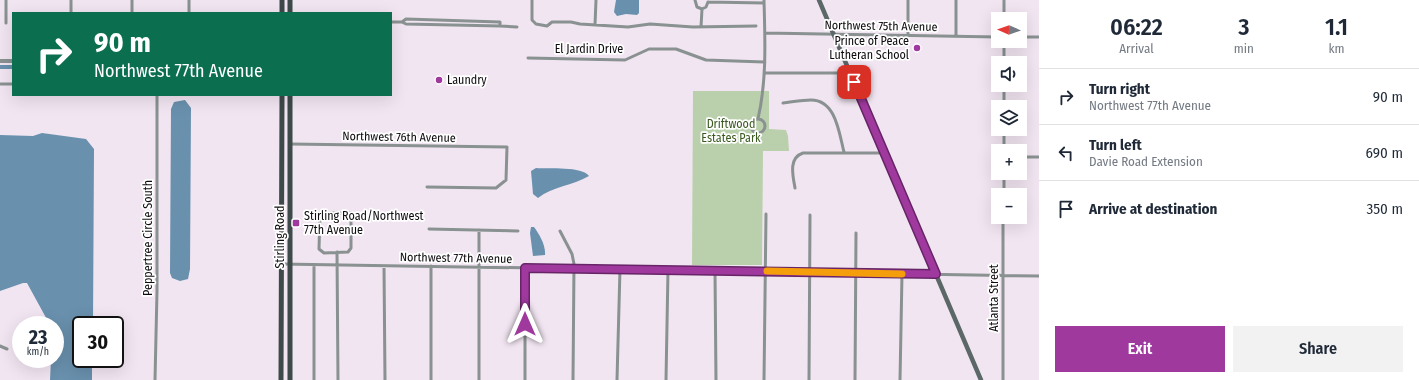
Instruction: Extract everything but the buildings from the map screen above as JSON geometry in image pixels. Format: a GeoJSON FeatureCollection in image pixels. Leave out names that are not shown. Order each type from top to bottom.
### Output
{"type":"FeatureCollection","features":[{"type":"Feature","properties":{"kind":"main road"},"geometry":{"type":"LineString","coordinates":[[282,0],[282,12]]}},
{"type":"Feature","properties":{"kind":"main road"},"geometry":{"type":"LineString","coordinates":[[290,0],[290,12]]}},
{"type":"Feature","properties":{"kind":"main road"},"geometry":{"type":"LineString","coordinates":[[819,0],[981,380]]}},
{"type":"Feature","properties":{"kind":"main road","name":"Stirling Road"},"geometry":{"type":"LineString","coordinates":[[281,380],[282,96]]}},
{"type":"Feature","properties":{"kind":"main road","name":"Stirling Road"},"geometry":{"type":"LineString","coordinates":[[290,96],[290,380]]}},
{"type":"Feature","properties":{"kind":"street"},"geometry":{"type":"LineString","coordinates":[[6,0],[6,23]]}},
{"type":"Feature","properties":{"kind":"street"},"geometry":{"type":"LineString","coordinates":[[71,0],[71,12]]}},
{"type":"Feature","properties":{"kind":"street"},"geometry":{"type":"LineString","coordinates":[[132,0],[132,12]]}},
{"type":"Feature","properties":{"kind":"street"},"geometry":{"type":"LineString","coordinates":[[189,0],[189,12]]}},
{"type":"Feature","properties":{"kind":"street"},"geometry":{"type":"LineString","coordinates":[[532,0],[532,20],[536,24],[547,26],[552,22],[571,22],[628,27],[650,24],[702,27],[756,26]]}},
{"type":"Feature","properties":{"kind":"street"},"geometry":{"type":"LineString","coordinates":[[595,25],[596,0]]}},
{"type":"Feature","properties":{"kind":"street"},"geometry":{"type":"LineString","coordinates":[[695,0],[695,5],[702,9]]}},
{"type":"Feature","properties":{"kind":"street"},"geometry":{"type":"LineString","coordinates":[[908,0],[908,35]]}},
{"type":"Feature","properties":{"kind":"street"},"geometry":{"type":"LineString","coordinates":[[956,0],[956,36]]}},
{"type":"Feature","properties":{"kind":"street"},"geometry":{"type":"LineString","coordinates":[[1004,0],[1004,12]]}},
{"type":"Feature","properties":{"kind":"street"},"geometry":{"type":"LineString","coordinates":[[702,9],[706,7],[708,1],[764,1],[764,93],[758,119]]}},
{"type":"Feature","properties":{"kind":"street"},"geometry":{"type":"LineString","coordinates":[[702,9],[702,27]]}},
{"type":"Feature","properties":{"kind":"street"},"geometry":{"type":"LineString","coordinates":[[392,22],[402,22],[406,19],[500,22],[500,26],[517,26]]}},
{"type":"Feature","properties":{"kind":"street","name":"Northwest 75th Avenue"},"geometry":{"type":"LineString","coordinates":[[764,33],[991,37]]}},
{"type":"Feature","properties":{"kind":"street"},"geometry":{"type":"LineString","coordinates":[[1027,37],[1039,37]]}},
{"type":"Feature","properties":{"kind":"street","name":"El Jardin Drive"},"geometry":{"type":"LineString","coordinates":[[528,58],[625,60],[649,49],[676,48],[706,60],[765,62]]}},
{"type":"Feature","properties":{"kind":"street"},"geometry":{"type":"LineString","coordinates":[[0,61],[12,61]]}},
{"type":"Feature","properties":{"kind":"street"},"geometry":{"type":"LineString","coordinates":[[765,73],[850,73]]}},
{"type":"Feature","properties":{"kind":"street"},"geometry":{"type":"LineString","coordinates":[[0,84],[12,84]]}},
{"type":"Feature","properties":{"kind":"street","name":"Peppertree Circle South"},"geometry":{"type":"LineString","coordinates":[[155,380],[157,291],[156,96]]}},
{"type":"Feature","properties":{"kind":"street"},"geometry":{"type":"LineString","coordinates":[[783,103],[812,99],[824,102],[830,109],[837,125],[844,152]]}},
{"type":"Feature","properties":{"kind":"street"},"geometry":{"type":"LineString","coordinates":[[758,119],[764,121],[765,125],[764,129],[758,133],[751,129],[750,124],[752,121],[758,119]]}},
{"type":"Feature","properties":{"kind":"street","name":"Northwest 76th Avenue"},"geometry":{"type":"LineString","coordinates":[[290,144],[507,147],[506,180],[503,185],[496,188],[427,187]]}},
{"type":"Feature","properties":{"kind":"street"},"geometry":{"type":"LineString","coordinates":[[794,188],[793,161],[798,155],[803,153],[884,153]]}},
{"type":"Feature","properties":{"kind":"street"},"geometry":{"type":"LineString","coordinates":[[1027,156],[1039,157]]}},
{"type":"Feature","properties":{"kind":"street"},"geometry":{"type":"LineString","coordinates":[[320,213],[351,213],[350,250],[348,252],[337,252],[324,252],[319,249],[320,213]]}},
{"type":"Feature","properties":{"kind":"street"},"geometry":{"type":"LineString","coordinates":[[764,380],[766,214]]}},
{"type":"Feature","properties":{"kind":"street"},"geometry":{"type":"LineString","coordinates":[[809,380],[810,215]]}},
{"type":"Feature","properties":{"kind":"street","name":"Atlanta Street"},"geometry":{"type":"LineString","coordinates":[[1003,380],[1004,224]]}},
{"type":"Feature","properties":{"kind":"street"},"geometry":{"type":"LineString","coordinates":[[429,229],[518,231]]}},
{"type":"Feature","properties":{"kind":"street"},"geometry":{"type":"LineString","coordinates":[[478,380],[479,230]]}},
{"type":"Feature","properties":{"kind":"street"},"geometry":{"type":"LineString","coordinates":[[560,231],[572,254],[574,269],[572,380]]}},
{"type":"Feature","properties":{"kind":"street"},"geometry":{"type":"LineString","coordinates":[[855,380],[856,233]]}},
{"type":"Feature","properties":{"kind":"street"},"geometry":{"type":"LineString","coordinates":[[337,252],[338,380]]}},
{"type":"Feature","properties":{"kind":"street","name":"Northwest 77th Avenue"},"geometry":{"type":"LineString","coordinates":[[281,264],[1039,276]]}},
{"type":"Feature","properties":{"kind":"street"},"geometry":{"type":"LineString","coordinates":[[314,265],[314,380]]}},
{"type":"Feature","properties":{"kind":"street"},"geometry":{"type":"LineString","coordinates":[[384,266],[385,380]]}},
{"type":"Feature","properties":{"kind":"street"},"geometry":{"type":"LineString","coordinates":[[431,266],[431,380]]}},
{"type":"Feature","properties":{"kind":"street"},"geometry":{"type":"LineString","coordinates":[[525,268],[525,380]]}},
{"type":"Feature","properties":{"kind":"street"},"geometry":{"type":"LineString","coordinates":[[617,380],[620,269]]}},
{"type":"Feature","properties":{"kind":"street"},"geometry":{"type":"LineString","coordinates":[[666,380],[668,270]]}},
{"type":"Feature","properties":{"kind":"street"},"geometry":{"type":"LineString","coordinates":[[715,272],[716,380]]}},
{"type":"Feature","properties":{"kind":"street"},"geometry":{"type":"LineString","coordinates":[[900,380],[902,274]]}},
{"type":"Feature","properties":{"kind":"street"},"geometry":{"type":"LineString","coordinates":[[0,346],[7,349]]}},
{"type":"Feature","properties":{"kind":"green space","name":"Driftwood Estates Park"},"geometry":{"type":"Polygon","coordinates":[[[693,91],[769,91],[769,129],[786,130],[789,151],[763,151],[762,265],[692,265],[693,91]]]}},
{"type":"Feature","properties":{"kind":"water"},"geometry":{"type":"Polygon","coordinates":[[[616,0],[639,0],[639,13],[637,15],[626,14],[617,16],[614,12],[616,0]]]}},
{"type":"Feature","properties":{"kind":"water"},"geometry":{"type":"Polygon","coordinates":[[[185,100],[191,108],[190,269],[188,279],[180,281],[172,278],[170,273],[171,109],[174,102],[185,100]]]}},
{"type":"Feature","properties":{"kind":"water"},"geometry":{"type":"Polygon","coordinates":[[[42,133],[86,139],[94,149],[93,316],[72,316],[72,368],[92,368],[92,380],[50,380],[51,368],[64,368],[64,316],[45,316],[27,283],[0,291],[0,135],[33,136],[42,133]]]}},
{"type":"Feature","properties":{"kind":"water"},"geometry":{"type":"Polygon","coordinates":[[[536,168],[573,169],[589,176],[556,188],[538,198],[533,194],[531,171],[536,168]]]}},
{"type":"Feature","properties":{"kind":"water"},"geometry":{"type":"Polygon","coordinates":[[[531,227],[534,227],[542,240],[545,255],[533,256],[530,233],[531,227]]]}},
{"type":"Feature","properties":{"kind":"waterway"},"geometry":{"type":"LineString","coordinates":[[0,67],[12,67]]}},
{"type":"Feature","properties":{"kind":"slow traffic"},"geometry":{"type":"LineString","coordinates":[[767,271],[902,274]]}},
{"type":"Feature","properties":{"kind":"place","name":"Prince of Peace Lutheran School"},"geometry":{"type":"Point","coordinates":[917,48]}},
{"type":"Feature","properties":{"kind":"place","name":"Laundry"},"geometry":{"type":"Point","coordinates":[439,80]}},
{"type":"Feature","properties":{"kind":"place","name":"Stirling Road/Northwest 77th Avenue"},"geometry":{"type":"Point","coordinates":[296,223]}},
{"type":"Feature","properties":{"kind":"route"},"geometry":{"type":"LineString","coordinates":[[525,324],[525,268],[715,272],[765,271],[936,274],[854,82]]}}]}
